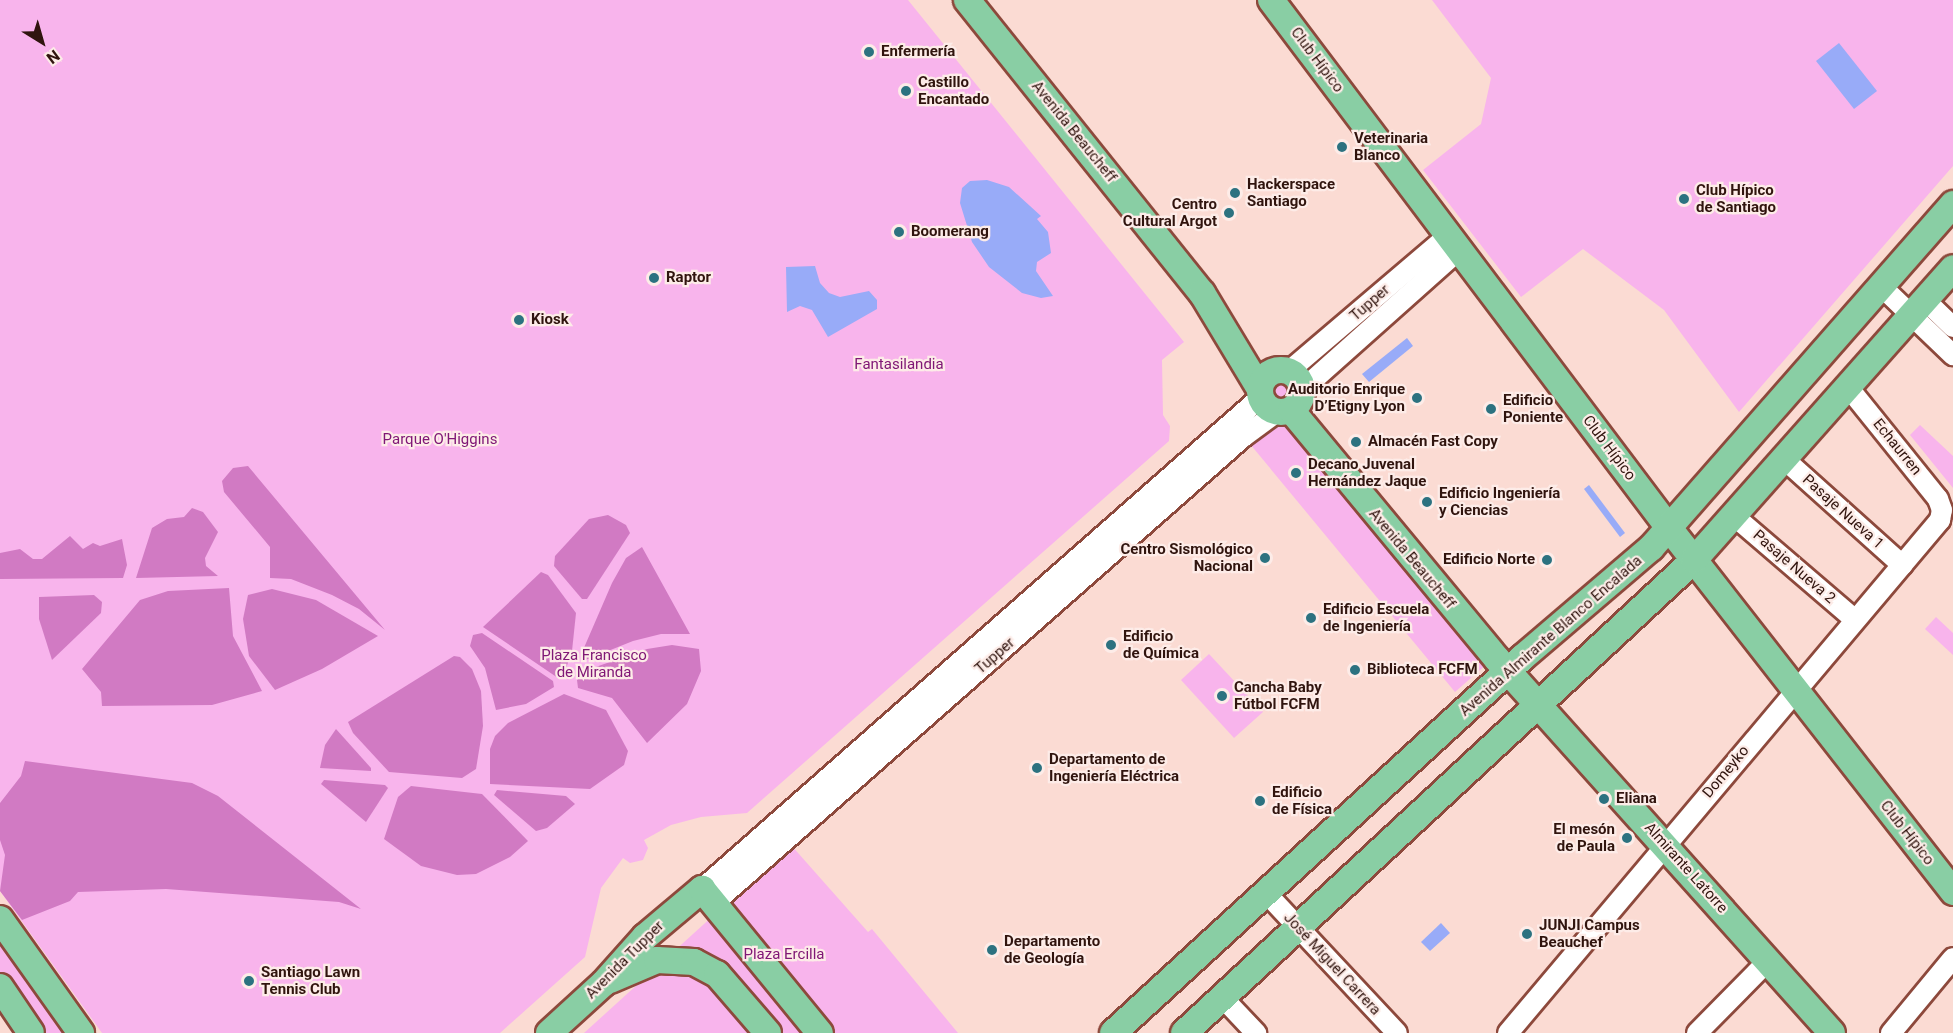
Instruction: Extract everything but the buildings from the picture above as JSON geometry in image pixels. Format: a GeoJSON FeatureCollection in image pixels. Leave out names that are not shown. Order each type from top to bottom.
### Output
{"type":"FeatureCollection","features":[{"type":"Feature","properties":{"kind":"main road","name":"Avenida Beaucheff"},"geometry":{"type":"LineString","coordinates":[[967,0],[1280,391],[1508,671],[1539,703]]}},
{"type":"Feature","properties":{"kind":"main road","name":"Club Hípico"},"geometry":{"type":"LineString","coordinates":[[1271,0],[1669,528],[1953,892]]}},
{"type":"Feature","properties":{"kind":"main road","name":"Avenida Almirante Blanco Encalada"},"geometry":{"type":"LineString","coordinates":[[1113,1033],[1508,671],[1669,528],[1953,204]]}},
{"type":"Feature","properties":{"kind":"main road"},"geometry":{"type":"LineString","coordinates":[[1184,1033],[1694,560],[1953,268]]}},
{"type":"Feature","properties":{"kind":"main road","name":"Almirante Latorre"},"geometry":{"type":"LineString","coordinates":[[1539,703],[1832,1033]]}},
{"type":"Feature","properties":{"kind":"main road"},"geometry":{"type":"LineString","coordinates":[[709,896],[820,1033]]}},
{"type":"Feature","properties":{"kind":"main road","name":"Avenida Tupper"},"geometry":{"type":"LineString","coordinates":[[549,1033],[604,983],[645,937],[709,896]]}},
{"type":"Feature","properties":{"kind":"main road"},"geometry":{"type":"LineString","coordinates":[[0,919],[81,1033]]}},
{"type":"Feature","properties":{"kind":"main road"},"geometry":{"type":"LineString","coordinates":[[604,983],[657,960],[694,962],[717,974],[768,1033]]}},
{"type":"Feature","properties":{"kind":"main road"},"geometry":{"type":"LineString","coordinates":[[0,987],[31,1033]]}},
{"type":"Feature","properties":{"kind":"street","name":"Tupper"},"geometry":{"type":"LineString","coordinates":[[709,896],[1243,437],[1280,391],[1455,242]]}},
{"type":"Feature","properties":{"kind":"street"},"geometry":{"type":"LineString","coordinates":[[1881,286],[1953,327]]}},
{"type":"Feature","properties":{"kind":"street"},"geometry":{"type":"LineString","coordinates":[[1918,308],[1953,355]]}},
{"type":"Feature","properties":{"kind":"street","name":"Echaurren"},"geometry":{"type":"LineString","coordinates":[[1848,387],[1938,499],[1942,510]]}},
{"type":"Feature","properties":{"kind":"street","name":"Pasaje Nueva 1"},"geometry":{"type":"LineString","coordinates":[[1784,459],[1902,565]]}},
{"type":"Feature","properties":{"kind":"street","name":"Domeyko"},"geometry":{"type":"LineString","coordinates":[[1508,1033],[1795,689],[1940,520],[1942,510]]}},
{"type":"Feature","properties":{"kind":"street","name":"Pasaje Nueva 2"},"geometry":{"type":"LineString","coordinates":[[1734,516],[1854,619]]}},
{"type":"Feature","properties":{"kind":"street","name":"José Miguel Carrera"},"geometry":{"type":"LineString","coordinates":[[1266,894],[1397,1033]]}},
{"type":"Feature","properties":{"kind":"street"},"geometry":{"type":"LineString","coordinates":[[1891,1033],[1953,958]]}},
{"type":"Feature","properties":{"kind":"street"},"geometry":{"type":"LineString","coordinates":[[1697,1033],[1768,961]]}},
{"type":"Feature","properties":{"kind":"street"},"geometry":{"type":"LineString","coordinates":[[1222,997],[1256,1033]]}},
{"type":"Feature","properties":{"kind":"green space","name":"Parque O'Higgins"},"geometry":{"type":"Polygon","coordinates":[[[0,0],[908,0],[1184,342],[1162,360],[1163,415],[1170,426],[1169,441],[747,813],[701,817],[671,825],[644,840],[648,848],[643,860],[630,863],[623,858],[601,888],[585,957],[500,1033],[102,1033],[0,891],[0,0]]]}},
{"type":"Feature","properties":{"kind":"green space","name":"Club Hípico de Santiago"},"geometry":{"type":"Polygon","coordinates":[[[1432,0],[1953,0],[1953,166],[1739,412],[1664,310],[1583,249],[1521,297],[1423,170],[1481,124],[1491,78],[1432,0]]]}},
{"type":"Feature","properties":{"kind":"green space"},"geometry":{"type":"Polygon","coordinates":[[[1278,382],[1286,382],[1292,388],[1292,396],[1286,402],[1278,402],[1272,396],[1272,388],[1278,382]]]}},
{"type":"Feature","properties":{"kind":"green space"},"geometry":{"type":"Polygon","coordinates":[[[1278,422],[1287,422],[1488,663],[1455,692],[1250,444],[1278,422]]]}},
{"type":"Feature","properties":{"kind":"green space"},"geometry":{"type":"Polygon","coordinates":[[[1920,425],[1953,456],[1953,488],[1910,435],[1920,425]]]}},
{"type":"Feature","properties":{"kind":"green space"},"geometry":{"type":"Polygon","coordinates":[[[1936,617],[1953,633],[1953,655],[1925,629],[1936,617]]]}},
{"type":"Feature","properties":{"kind":"green space","name":"Cancha Baby Fútbol FCFM"},"geometry":{"type":"Polygon","coordinates":[[[1209,654],[1263,712],[1234,738],[1181,680],[1209,654]]]}},
{"type":"Feature","properties":{"kind":"green space","name":"Plaza Ercilla"},"geometry":{"type":"Polygon","coordinates":[[[791,845],[868,932],[872,929],[958,1033],[584,1033],[791,845]]]}},
{"type":"Feature","properties":{"kind":"green space"},"geometry":{"type":"Polygon","coordinates":[[[0,941],[66,1033],[39,1033],[0,972],[0,941]]]}},
{"type":"Feature","properties":{"kind":"shaded area"},"geometry":{"type":"Polygon","coordinates":[[[248,466],[385,630],[359,609],[332,595],[291,579],[270,578],[270,547],[224,492],[222,481],[233,468],[248,466]]]}},
{"type":"Feature","properties":{"kind":"shaded area"},"geometry":{"type":"Polygon","coordinates":[[[192,508],[203,512],[218,532],[205,558],[206,566],[218,576],[136,578],[152,528],[167,519],[184,517],[192,508]]]}},
{"type":"Feature","properties":{"kind":"shaded area"},"geometry":{"type":"Polygon","coordinates":[[[608,515],[626,525],[630,533],[587,599],[582,599],[554,566],[555,556],[589,519],[608,515]]]}},
{"type":"Feature","properties":{"kind":"shaded area"},"geometry":{"type":"Polygon","coordinates":[[[70,536],[83,549],[93,543],[100,546],[122,539],[127,565],[123,578],[0,579],[0,553],[20,549],[33,559],[42,559],[70,536]]]}},
{"type":"Feature","properties":{"kind":"shaded area"},"geometry":{"type":"Polygon","coordinates":[[[642,547],[690,634],[661,634],[633,641],[583,661],[583,650],[612,583],[626,558],[642,547]]]}},
{"type":"Feature","properties":{"kind":"shaded area"},"geometry":{"type":"Polygon","coordinates":[[[541,572],[548,575],[576,613],[572,651],[564,674],[558,678],[483,627],[541,572]]]}},
{"type":"Feature","properties":{"kind":"shaded area"},"geometry":{"type":"Polygon","coordinates":[[[229,588],[233,636],[262,691],[212,705],[102,706],[101,692],[82,669],[140,600],[168,591],[229,588]]]}},
{"type":"Feature","properties":{"kind":"shaded area"},"geometry":{"type":"Polygon","coordinates":[[[272,589],[316,600],[378,636],[322,669],[275,690],[249,656],[243,619],[248,595],[272,589]]]}},
{"type":"Feature","properties":{"kind":"shaded area"},"geometry":{"type":"Polygon","coordinates":[[[94,595],[102,602],[101,613],[52,660],[39,619],[39,597],[94,595]]]}},
{"type":"Feature","properties":{"kind":"shaded area"},"geometry":{"type":"Polygon","coordinates":[[[482,633],[553,681],[554,687],[526,704],[496,710],[485,668],[470,646],[473,635],[482,633]]]}},
{"type":"Feature","properties":{"kind":"shaded area"},"geometry":{"type":"Polygon","coordinates":[[[672,645],[699,649],[701,671],[687,704],[647,743],[612,698],[578,688],[577,680],[590,669],[647,649],[672,645]]]}},
{"type":"Feature","properties":{"kind":"shaded area"},"geometry":{"type":"Polygon","coordinates":[[[454,656],[460,657],[472,669],[481,691],[483,726],[476,769],[462,778],[389,772],[353,733],[348,722],[454,656]]]}},
{"type":"Feature","properties":{"kind":"shaded area"},"geometry":{"type":"Polygon","coordinates":[[[564,694],[606,710],[628,751],[624,765],[590,789],[490,784],[490,749],[495,736],[508,723],[564,694]]]}},
{"type":"Feature","properties":{"kind":"shaded area"},"geometry":{"type":"Polygon","coordinates":[[[336,729],[371,768],[371,771],[320,768],[325,745],[336,729]]]}},
{"type":"Feature","properties":{"kind":"shaded area"},"geometry":{"type":"Polygon","coordinates":[[[25,761],[192,783],[218,796],[361,909],[339,902],[166,889],[78,892],[70,901],[22,920],[0,891],[5,855],[0,840],[0,803],[21,776],[25,761]]]}},
{"type":"Feature","properties":{"kind":"shaded area"},"geometry":{"type":"Polygon","coordinates":[[[324,780],[385,785],[388,788],[366,822],[321,784],[324,780]]]}},
{"type":"Feature","properties":{"kind":"shaded area"},"geometry":{"type":"Polygon","coordinates":[[[411,786],[482,794],[528,841],[510,857],[476,874],[457,875],[421,866],[384,839],[398,797],[411,786]]]}},
{"type":"Feature","properties":{"kind":"shaded area"},"geometry":{"type":"Polygon","coordinates":[[[497,790],[566,796],[575,804],[547,828],[536,831],[494,795],[497,790]]]}},
{"type":"Feature","properties":{"kind":"water"},"geometry":{"type":"Polygon","coordinates":[[[1839,43],[1877,91],[1854,109],[1816,61],[1839,43]]]}},
{"type":"Feature","properties":{"kind":"water"},"geometry":{"type":"Polygon","coordinates":[[[987,180],[1009,187],[1041,216],[1037,219],[1048,232],[1051,253],[1037,262],[1036,271],[1053,296],[1041,298],[1022,293],[989,267],[972,242],[960,203],[962,188],[970,181],[987,180]]]}},
{"type":"Feature","properties":{"kind":"water"},"geometry":{"type":"Polygon","coordinates":[[[815,266],[820,283],[829,293],[840,297],[869,291],[877,300],[877,309],[828,337],[812,310],[800,306],[787,312],[786,267],[815,266]]]}},
{"type":"Feature","properties":{"kind":"water"},"geometry":{"type":"Polygon","coordinates":[[[1407,338],[1413,346],[1369,382],[1362,374],[1407,338]]]}},
{"type":"Feature","properties":{"kind":"water"},"geometry":{"type":"Polygon","coordinates":[[[1589,485],[1625,533],[1620,537],[1584,489],[1589,485]]]}},
{"type":"Feature","properties":{"kind":"water"},"geometry":{"type":"Polygon","coordinates":[[[1441,923],[1450,933],[1430,951],[1421,942],[1441,923]]]}},
{"type":"Feature","properties":{"kind":"place","name":"Enfermería"},"geometry":{"type":"Point","coordinates":[869,52]}},
{"type":"Feature","properties":{"kind":"place","name":"Castillo Encantado"},"geometry":{"type":"Point","coordinates":[906,91]}},
{"type":"Feature","properties":{"kind":"place","name":"Veterinaria Blanco"},"geometry":{"type":"Point","coordinates":[1342,147]}},
{"type":"Feature","properties":{"kind":"place","name":"Hackerspace Santiago"},"geometry":{"type":"Point","coordinates":[1235,193]}},
{"type":"Feature","properties":{"kind":"place","name":"Club Hípico de Santiago"},"geometry":{"type":"Point","coordinates":[1684,199]}},
{"type":"Feature","properties":{"kind":"place","name":"Centro Cultural Argot"},"geometry":{"type":"Point","coordinates":[1229,213]}},
{"type":"Feature","properties":{"kind":"place","name":"Boomerang"},"geometry":{"type":"Point","coordinates":[899,232]}},
{"type":"Feature","properties":{"kind":"place","name":"Raptor"},"geometry":{"type":"Point","coordinates":[654,278]}},
{"type":"Feature","properties":{"kind":"place","name":"Kiosk"},"geometry":{"type":"Point","coordinates":[519,320]}},
{"type":"Feature","properties":{"kind":"place","name":"Auditorio Enrique D’Etigny Lyon"},"geometry":{"type":"Point","coordinates":[1417,398]}},
{"type":"Feature","properties":{"kind":"place","name":"Edificio Poniente"},"geometry":{"type":"Point","coordinates":[1491,409]}},
{"type":"Feature","properties":{"kind":"place","name":"Almacén Fast Copy"},"geometry":{"type":"Point","coordinates":[1356,442]}},
{"type":"Feature","properties":{"kind":"place","name":"Decano Juvenal Hernández Jaque"},"geometry":{"type":"Point","coordinates":[1296,473]}},
{"type":"Feature","properties":{"kind":"place","name":"Edificio Ingeniería y Ciencias"},"geometry":{"type":"Point","coordinates":[1427,502]}},
{"type":"Feature","properties":{"kind":"place","name":"Centro Sismológico Nacional"},"geometry":{"type":"Point","coordinates":[1265,558]}},
{"type":"Feature","properties":{"kind":"place","name":"Edificio Norte"},"geometry":{"type":"Point","coordinates":[1547,560]}},
{"type":"Feature","properties":{"kind":"place","name":"Edificio Escuela de Ingeniería"},"geometry":{"type":"Point","coordinates":[1311,618]}},
{"type":"Feature","properties":{"kind":"place","name":"Edificio de Química"},"geometry":{"type":"Point","coordinates":[1111,645]}},
{"type":"Feature","properties":{"kind":"place","name":"Biblioteca FCFM"},"geometry":{"type":"Point","coordinates":[1355,670]}},
{"type":"Feature","properties":{"kind":"place","name":"Cancha Baby Fútbol FCFM"},"geometry":{"type":"Point","coordinates":[1222,696]}},
{"type":"Feature","properties":{"kind":"place","name":"Departamento de Ingeniería Eléctrica"},"geometry":{"type":"Point","coordinates":[1037,768]}},
{"type":"Feature","properties":{"kind":"place","name":"Eliana"},"geometry":{"type":"Point","coordinates":[1604,799]}},
{"type":"Feature","properties":{"kind":"place","name":"Edificio de Física"},"geometry":{"type":"Point","coordinates":[1260,801]}},
{"type":"Feature","properties":{"kind":"place","name":"El mesón de Paula"},"geometry":{"type":"Point","coordinates":[1627,838]}},
{"type":"Feature","properties":{"kind":"place","name":"JUNJI Campus Beauchef"},"geometry":{"type":"Point","coordinates":[1527,934]}},
{"type":"Feature","properties":{"kind":"place","name":"Departamento de Geología"},"geometry":{"type":"Point","coordinates":[992,950]}},
{"type":"Feature","properties":{"kind":"place","name":"Santiago Lawn Tennis Club"},"geometry":{"type":"Point","coordinates":[249,981]}},
{"type":"Feature","properties":{"kind":"park label","name":"Fantasilandia"},"geometry":{"type":"Point","coordinates":[899,365]}},
{"type":"Feature","properties":{"kind":"park label","name":"Plaza Francisco de Miranda"},"geometry":{"type":"Point","coordinates":[594,664]}}]}
